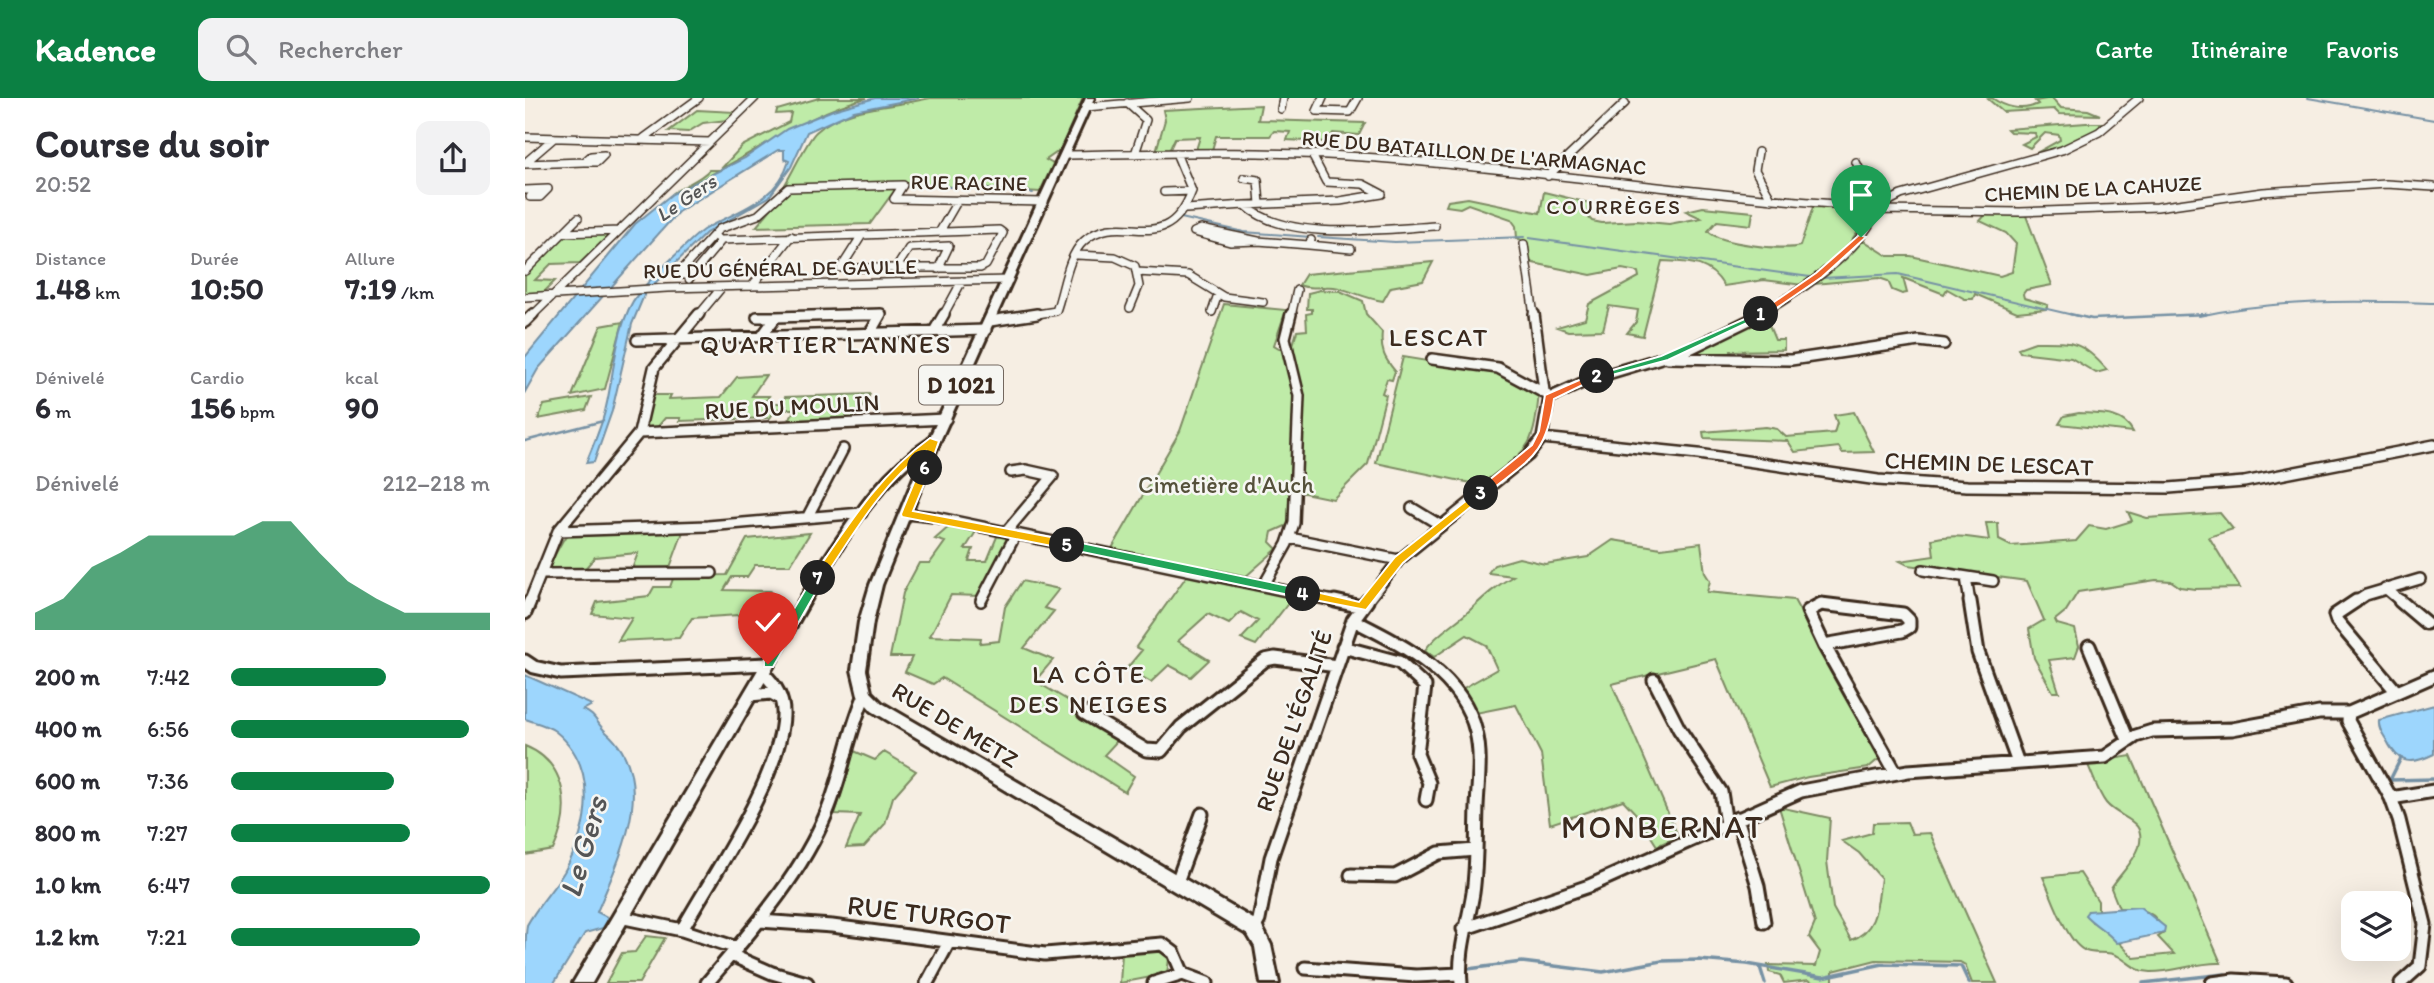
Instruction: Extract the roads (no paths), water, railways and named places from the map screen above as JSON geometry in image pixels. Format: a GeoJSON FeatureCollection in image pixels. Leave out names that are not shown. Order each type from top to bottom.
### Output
{"type":"FeatureCollection","features":[{"type":"Feature","properties":{"kind":"main road","name":"D 1021"},"geometry":{"type":"LineString","coordinates":[[582,983],[828,561],[862,513],[909,457],[934,441],[1090,98]]}},
{"type":"Feature","properties":{"kind":"main road","name":"RUE DE METZ"},"geometry":{"type":"LineString","coordinates":[[934,441],[870,603],[859,670],[865,695],[877,707],[1177,882],[1257,925]]}},
{"type":"Feature","properties":{"kind":"main road"},"geometry":{"type":"LineString","coordinates":[[1257,925],[1270,983]]}},
{"type":"Feature","properties":{"kind":"street"},"geometry":{"type":"LineString","coordinates":[[644,138],[699,98]]}},
{"type":"Feature","properties":{"kind":"street"},"geometry":{"type":"LineString","coordinates":[[525,322],[755,98]]}},
{"type":"Feature","properties":{"kind":"street"},"geometry":{"type":"LineString","coordinates":[[1086,107],[1190,98]]}},
{"type":"Feature","properties":{"kind":"street"},"geometry":{"type":"LineString","coordinates":[[1281,109],[1283,98]]}},
{"type":"Feature","properties":{"kind":"street"},"geometry":{"type":"LineString","coordinates":[[1323,98],[1317,111],[1350,112],[1358,98]]}},
{"type":"Feature","properties":{"kind":"street"},"geometry":{"type":"LineString","coordinates":[[1547,395],[1588,378],[1664,358],[1733,329],[1790,296],[1861,237],[1878,209],[1901,195],[2062,150],[2099,132],[2139,98]]}},
{"type":"Feature","properties":{"kind":"street"},"geometry":{"type":"LineString","coordinates":[[1127,103],[1146,120],[1135,154]]}},
{"type":"Feature","properties":{"kind":"street"},"geometry":{"type":"LineString","coordinates":[[1548,176],[1625,103]]}},
{"type":"Feature","properties":{"kind":"street"},"geometry":{"type":"LineString","coordinates":[[525,137],[644,138],[710,142]]}},
{"type":"Feature","properties":{"kind":"street"},"geometry":{"type":"LineString","coordinates":[[525,164],[554,138]]}},
{"type":"Feature","properties":{"kind":"street"},"geometry":{"type":"LineString","coordinates":[[1758,152],[1754,156],[1754,167],[1772,200]]}},
{"type":"Feature","properties":{"kind":"street"},"geometry":{"type":"LineString","coordinates":[[637,340],[934,331],[988,326],[1054,313],[1081,244],[1091,236],[1112,231],[1159,229],[1172,223],[1186,209],[1192,191],[1176,153]]}},
{"type":"Feature","properties":{"kind":"street","name":"RUE DU BATAILLON DE L'ARMAGNAC"},"geometry":{"type":"LineString","coordinates":[[1065,155],[1176,153],[1378,158],[1878,209]]}},
{"type":"Feature","properties":{"kind":"street"},"geometry":{"type":"LineString","coordinates":[[1186,209],[1342,201],[1372,198],[1382,194],[1363,184],[1326,182],[1312,155]]}},
{"type":"Feature","properties":{"kind":"street"},"geometry":{"type":"LineString","coordinates":[[1856,162],[1878,209]]}},
{"type":"Feature","properties":{"kind":"street"},"geometry":{"type":"LineString","coordinates":[[525,164],[583,163]]}},
{"type":"Feature","properties":{"kind":"street"},"geometry":{"type":"LineString","coordinates":[[525,173],[535,164]]}},
{"type":"Feature","properties":{"kind":"street"},"geometry":{"type":"LineString","coordinates":[[1244,178],[1258,180],[1260,204]]}},
{"type":"Feature","properties":{"kind":"street","name":"CHEMIN DE LA CAHUZE"},"geometry":{"type":"LineString","coordinates":[[1878,209],[2020,212],[2170,207],[2263,192],[2386,184],[2434,187]]}},
{"type":"Feature","properties":{"kind":"street","name":"RUE RACINE"},"geometry":{"type":"LineString","coordinates":[[707,241],[725,226],[758,215],[788,188],[903,186],[894,199],[1044,202]]}},
{"type":"Feature","properties":{"kind":"street"},"geometry":{"type":"LineString","coordinates":[[525,190],[538,190]]}},
{"type":"Feature","properties":{"kind":"street"},"geometry":{"type":"LineString","coordinates":[[1164,192],[1192,191]]}},
{"type":"Feature","properties":{"kind":"street"},"geometry":{"type":"LineString","coordinates":[[940,231],[958,200]]}},
{"type":"Feature","properties":{"kind":"street"},"geometry":{"type":"LineString","coordinates":[[2020,212],[2023,208],[2045,206],[2042,201]]}},
{"type":"Feature","properties":{"kind":"street"},"geometry":{"type":"LineString","coordinates":[[1245,205],[1255,214],[1316,230],[1435,226]]}},
{"type":"Feature","properties":{"kind":"street"},"geometry":{"type":"LineString","coordinates":[[525,271],[578,218]]}},
{"type":"Feature","properties":{"kind":"street"},"geometry":{"type":"LineString","coordinates":[[1258,241],[1201,229],[1194,232],[1230,242],[1258,241],[1351,249]]}},
{"type":"Feature","properties":{"kind":"street"},"geometry":{"type":"LineString","coordinates":[[563,233],[619,230]]}},
{"type":"Feature","properties":{"kind":"street"},"geometry":{"type":"LineString","coordinates":[[691,276],[678,274],[707,241],[791,236],[940,231],[999,230],[1003,233],[984,267],[841,269],[863,234]]}},
{"type":"Feature","properties":{"kind":"street"},"geometry":{"type":"LineString","coordinates":[[1309,245],[1316,230]]}},
{"type":"Feature","properties":{"kind":"street"},"geometry":{"type":"LineString","coordinates":[[752,286],[791,236]]}},
{"type":"Feature","properties":{"kind":"street"},"geometry":{"type":"LineString","coordinates":[[681,288],[721,240]]}},
{"type":"Feature","properties":{"kind":"street"},"geometry":{"type":"LineString","coordinates":[[1524,244],[1547,395],[1542,438]]}},
{"type":"Feature","properties":{"kind":"street"},"geometry":{"type":"LineString","coordinates":[[895,270],[908,249],[949,246],[938,269]]}},
{"type":"Feature","properties":{"kind":"street"},"geometry":{"type":"LineString","coordinates":[[1077,255],[1124,259],[1135,266],[1138,291],[1131,308]]}},
{"type":"Feature","properties":{"kind":"street"},"geometry":{"type":"LineString","coordinates":[[909,283],[916,270]]}},
{"type":"Feature","properties":{"kind":"street"},"geometry":{"type":"LineString","coordinates":[[1137,272],[1188,275],[1218,294],[1263,302]]}},
{"type":"Feature","properties":{"kind":"street","name":"RUE DU GÉNÉRAL DE GAULLE"},"geometry":{"type":"LineString","coordinates":[[525,297],[681,288],[1009,280]]}},
{"type":"Feature","properties":{"kind":"street"},"geometry":{"type":"LineString","coordinates":[[934,331],[962,281]]}},
{"type":"Feature","properties":{"kind":"street"},"geometry":{"type":"LineString","coordinates":[[525,613],[558,531],[639,433],[654,368],[722,287]]}},
{"type":"Feature","properties":{"kind":"street"},"geometry":{"type":"LineString","coordinates":[[1264,585],[1290,538],[1294,523],[1299,396],[1291,353],[1285,338],[1297,290]]}},
{"type":"Feature","properties":{"kind":"street"},"geometry":{"type":"LineString","coordinates":[[1212,312],[1218,294]]}},
{"type":"Feature","properties":{"kind":"street"},"geometry":{"type":"LineString","coordinates":[[757,317],[881,314],[870,333]]}},
{"type":"Feature","properties":{"kind":"street"},"geometry":{"type":"LineString","coordinates":[[762,337],[776,317]]}},
{"type":"Feature","properties":{"kind":"street"},"geometry":{"type":"LineString","coordinates":[[1664,358],[1764,362],[1919,341],[1944,344]]}},
{"type":"Feature","properties":{"kind":"street"},"geometry":{"type":"LineString","coordinates":[[1432,359],[1498,368],[1547,395]]}},
{"type":"Feature","properties":{"kind":"street","name":"RUE DU MOULIN"},"geometry":{"type":"LineString","coordinates":[[639,433],[946,419]]}},
{"type":"Feature","properties":{"kind":"street","name":"CHEMIN DE LESCAT"},"geometry":{"type":"LineString","coordinates":[[1542,438],[1697,454],[1878,480],[1967,486],[2160,488],[2244,482],[2434,445]]}},
{"type":"Feature","properties":{"kind":"street","name":"RUE DE L'ÉGALITÉ"},"geometry":{"type":"LineString","coordinates":[[1257,925],[1271,858],[1353,620],[1399,560],[1529,455],[1542,438]]}},
{"type":"Feature","properties":{"kind":"street"},"geometry":{"type":"LineString","coordinates":[[807,516],[843,449]]}},
{"type":"Feature","properties":{"kind":"street"},"geometry":{"type":"LineString","coordinates":[[981,601],[1011,533],[1053,476],[1026,470],[1011,472]]}},
{"type":"Feature","properties":{"kind":"street"},"geometry":{"type":"LineString","coordinates":[[1412,508],[1440,525]]}},
{"type":"Feature","properties":{"kind":"street"},"geometry":{"type":"LineString","coordinates":[[558,531],[708,526],[862,513]]}},
{"type":"Feature","properties":{"kind":"street"},"geometry":{"type":"LineString","coordinates":[[906,514],[1011,533],[1362,607]]}},
{"type":"Feature","properties":{"kind":"street"},"geometry":{"type":"LineString","coordinates":[[1290,538],[1399,560]]}},
{"type":"Feature","properties":{"kind":"street"},"geometry":{"type":"LineString","coordinates":[[1923,570],[1993,581]]}},
{"type":"Feature","properties":{"kind":"street"},"geometry":{"type":"LineString","coordinates":[[540,573],[712,573]]}},
{"type":"Feature","properties":{"kind":"street"},"geometry":{"type":"LineString","coordinates":[[1966,577],[1978,652],[2018,763]]}},
{"type":"Feature","properties":{"kind":"street"},"geometry":{"type":"LineString","coordinates":[[2395,690],[2335,618],[2336,613],[2385,588],[2420,579]]}},
{"type":"Feature","properties":{"kind":"street"},"geometry":{"type":"LineString","coordinates":[[2385,588],[2426,623]]}},
{"type":"Feature","properties":{"kind":"street"},"geometry":{"type":"LineString","coordinates":[[1824,645],[1902,631],[1909,627],[1909,620],[1903,614],[1814,605],[1808,611],[1824,645],[1896,773]]}},
{"type":"Feature","properties":{"kind":"street"},"geometry":{"type":"LineString","coordinates":[[1305,968],[1461,978],[1459,950],[1472,897],[1475,850],[1478,772],[1476,732],[1450,685],[1396,641],[1353,620]]}},
{"type":"Feature","properties":{"kind":"street"},"geometry":{"type":"LineString","coordinates":[[1381,654],[1386,646],[1396,641]]}},
{"type":"Feature","properties":{"kind":"street"},"geometry":{"type":"LineString","coordinates":[[2089,646],[2128,740]]}},
{"type":"Feature","properties":{"kind":"street"},"geometry":{"type":"LineString","coordinates":[[1343,647],[1381,654],[1417,676],[1425,686],[1417,754],[1429,783],[1426,800]]}},
{"type":"Feature","properties":{"kind":"street"},"geometry":{"type":"LineString","coordinates":[[1084,713],[1146,750],[1161,751],[1181,727],[1265,660],[1275,657],[1336,666]]}},
{"type":"Feature","properties":{"kind":"street"},"geometry":{"type":"LineString","coordinates":[[525,660],[534,667],[561,673],[765,668],[777,688],[782,721],[771,760],[682,930]]}},
{"type":"Feature","properties":{"kind":"street"},"geometry":{"type":"LineString","coordinates":[[1464,929],[1589,886],[1801,791],[1896,773],[2105,757],[2114,754],[2128,740],[2148,733],[2231,730],[2312,713],[2349,713],[2395,690],[2434,676]]}},
{"type":"Feature","properties":{"kind":"street"},"geometry":{"type":"LineString","coordinates":[[1654,680],[1679,729],[1721,792],[1758,886],[1764,922]]}},
{"type":"Feature","properties":{"kind":"street"},"geometry":{"type":"LineString","coordinates":[[750,695],[771,693],[780,698]]}},
{"type":"Feature","properties":{"kind":"street"},"geometry":{"type":"LineString","coordinates":[[708,983],[759,920],[809,850],[828,810],[856,712],[865,695]]}},
{"type":"Feature","properties":{"kind":"street"},"geometry":{"type":"LineString","coordinates":[[2349,713],[2348,721],[2391,797],[2425,924],[2420,966],[2401,983]]}},
{"type":"Feature","properties":{"kind":"street"},"geometry":{"type":"LineString","coordinates":[[2391,797],[2434,791]]}},
{"type":"Feature","properties":{"kind":"street"},"geometry":{"type":"LineString","coordinates":[[1177,882],[1202,814]]}},
{"type":"Feature","properties":{"kind":"street"},"geometry":{"type":"LineString","coordinates":[[1351,876],[1395,876],[1439,853],[1475,850]]}},
{"type":"Feature","properties":{"kind":"street"},"geometry":{"type":"LineString","coordinates":[[620,917],[682,930],[734,951],[772,973],[807,983]]}},
{"type":"Feature","properties":{"kind":"street","name":"RUE TURGOT"},"geometry":{"type":"LineString","coordinates":[[759,920],[1045,954],[1162,944],[1174,953],[1183,974]]}},
{"type":"Feature","properties":{"kind":"street"},"geometry":{"type":"LineString","coordinates":[[927,983],[949,942]]}},
{"type":"Feature","properties":{"kind":"street"},"geometry":{"type":"LineString","coordinates":[[1154,983],[1183,974],[1207,983]]}},
{"type":"Feature","properties":{"kind":"street"},"geometry":{"type":"LineString","coordinates":[[2212,983],[2234,980],[2286,983]]}},
{"type":"Feature","properties":{"kind":"water","name":"Le Gers"},"geometry":{"type":"Polygon","coordinates":[[[875,98],[919,98],[854,111],[807,132],[791,167],[769,197],[706,233],[645,293],[632,324],[612,411],[594,462],[586,463],[604,414],[620,333],[631,305],[650,280],[698,234],[754,204],[775,186],[789,161],[784,159],[784,150],[778,150],[678,212],[538,369],[525,392],[525,357],[635,224],[672,194],[745,158],[787,129],[833,110],[875,98]]]}},
{"type":"Feature","properties":{"kind":"water","name":"Le Gers"},"geometry":{"type":"Polygon","coordinates":[[[525,675],[592,705],[583,710],[593,717],[622,751],[631,772],[633,795],[630,819],[616,867],[597,912],[609,918],[603,928],[585,933],[554,983],[525,983],[527,925],[573,855],[584,818],[586,798],[579,762],[569,746],[552,729],[525,719],[525,675]]]}},
{"type":"Feature","properties":{"kind":"water"},"geometry":{"type":"Polygon","coordinates":[[[2434,705],[2434,754],[2413,761],[2401,759],[2382,733],[2379,720],[2434,705]]]}},
{"type":"Feature","properties":{"kind":"water"},"geometry":{"type":"Polygon","coordinates":[[[2140,907],[2165,927],[2164,933],[2117,943],[2085,915],[2088,911],[2140,907]]]}},
{"type":"Feature","properties":{"kind":"waterway"},"geometry":{"type":"LineString","coordinates":[[2308,98],[2434,120]]}},
{"type":"Feature","properties":{"kind":"waterway"},"geometry":{"type":"LineString","coordinates":[[905,187],[921,185],[1033,193]]}},
{"type":"Feature","properties":{"kind":"waterway"},"geometry":{"type":"LineString","coordinates":[[1181,218],[1244,232],[1311,237]]}},
{"type":"Feature","properties":{"kind":"waterway"},"geometry":{"type":"LineString","coordinates":[[1318,237],[1395,242],[1524,237]]}},
{"type":"Feature","properties":{"kind":"waterway"},"geometry":{"type":"LineString","coordinates":[[1529,238],[1810,277]]}},
{"type":"Feature","properties":{"kind":"waterway"},"geometry":{"type":"LineString","coordinates":[[1822,278],[1898,274],[2077,316]]}},
{"type":"Feature","properties":{"kind":"waterway"},"geometry":{"type":"LineString","coordinates":[[2199,316],[2287,304],[2434,303]]}},
{"type":"Feature","properties":{"kind":"waterway"},"geometry":{"type":"LineString","coordinates":[[2070,314],[2092,319],[2207,314]]}},
{"type":"Feature","properties":{"kind":"waterway"},"geometry":{"type":"LineString","coordinates":[[525,441],[603,421]]}},
{"type":"Feature","properties":{"kind":"waterway"},"geometry":{"type":"LineString","coordinates":[[2401,758],[2390,780],[2434,779]]}},
{"type":"Feature","properties":{"kind":"waterway"},"geometry":{"type":"LineString","coordinates":[[1468,969],[1522,962],[1603,972],[1662,961],[1699,960],[1747,964],[1823,977],[1883,964],[1961,966],[1969,983]]}},
{"type":"Feature","properties":{"kind":"waterway"},"geometry":{"type":"LineString","coordinates":[[1760,967],[1765,983]]}},
{"type":"Feature","properties":{"kind":"waterway"},"geometry":{"type":"LineString","coordinates":[[2143,983],[2225,974]]}},
{"type":"Feature","properties":{"kind":"district","name":"COURRÈGES"},"geometry":{"type":"Point","coordinates":[1614,207]}},
{"type":"Feature","properties":{"kind":"district","name":"LESCAT"},"geometry":{"type":"Point","coordinates":[1439,337]}},
{"type":"Feature","properties":{"kind":"district","name":"QUARTIER LANNES"},"geometry":{"type":"Point","coordinates":[826,344]}},
{"type":"Feature","properties":{"kind":"district","name":"LA CÔTE DES NEIGES"},"geometry":{"type":"Point","coordinates":[1089,689]}},
{"type":"Feature","properties":{"kind":"district","name":"MONBERNAT"},"geometry":{"type":"Point","coordinates":[1663,827]}},
{"type":"Feature","properties":{"kind":"park label","name":"Cimetière d'Auch"},"geometry":{"type":"Point","coordinates":[1226,485]}}]}
